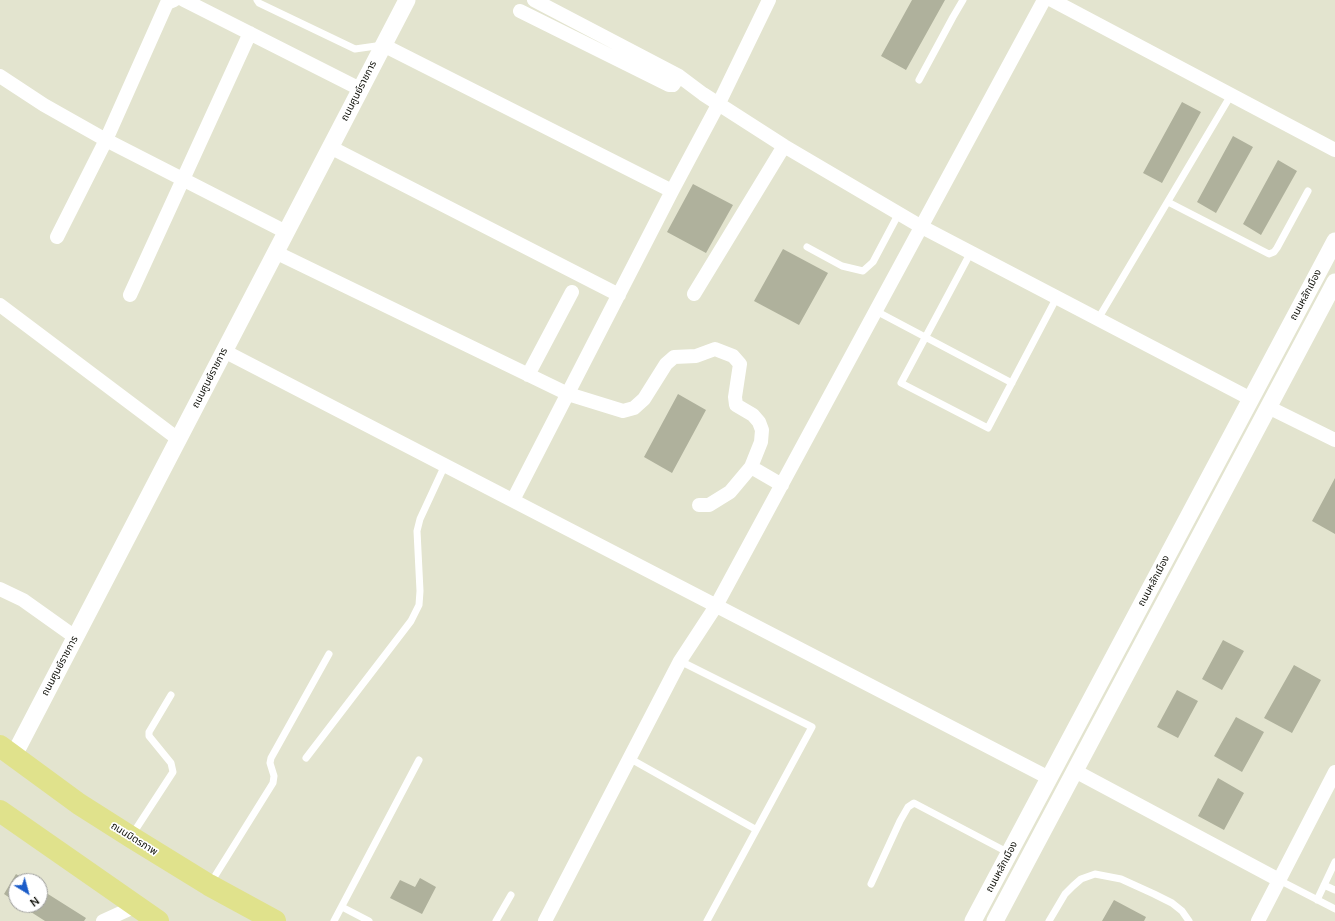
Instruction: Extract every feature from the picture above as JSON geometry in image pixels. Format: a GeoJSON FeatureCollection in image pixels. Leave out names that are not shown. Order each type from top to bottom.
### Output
{"type":"FeatureCollection","features":[{"type":"Feature","properties":{"kind":"main road","name":"ถนนมิตรภาพ"},"geometry":{"type":"LineString","coordinates":[[7,751],[79,804],[131,837],[209,885],[275,921]]}},
{"type":"Feature","properties":{"kind":"main road"},"geometry":{"type":"LineString","coordinates":[[0,811],[158,921]]}},
{"type":"Feature","properties":{"kind":"street"},"geometry":{"type":"LineString","coordinates":[[57,237],[106,140],[167,2],[174,0]]}},
{"type":"Feature","properties":{"kind":"street"},"geometry":{"type":"LineString","coordinates":[[184,0],[360,89]]}},
{"type":"Feature","properties":{"kind":"street","name":"ถนนศูนย์ราชการ"},"geometry":{"type":"LineString","coordinates":[[7,751],[75,637],[406,0]]}},
{"type":"Feature","properties":{"kind":"street"},"geometry":{"type":"LineString","coordinates":[[513,500],[672,191],[720,103],[769,0]]}},
{"type":"Feature","properties":{"kind":"street"},"geometry":{"type":"LineString","coordinates":[[539,1],[679,76],[784,146],[920,226],[1251,399],[1335,440]]}},
{"type":"Feature","properties":{"kind":"street"},"geometry":{"type":"LineString","coordinates":[[545,921],[680,661],[716,606],[876,311],[920,226],[1053,1],[1335,150]]}},
{"type":"Feature","properties":{"kind":"street"},"geometry":{"type":"LineString","coordinates":[[520,11],[669,85],[673,84],[679,76]]}},
{"type":"Feature","properties":{"kind":"street"},"geometry":{"type":"LineString","coordinates":[[130,295],[250,33]]}},
{"type":"Feature","properties":{"kind":"street"},"geometry":{"type":"LineString","coordinates":[[383,45],[672,191]]}},
{"type":"Feature","properties":{"kind":"street"},"geometry":{"type":"LineString","coordinates":[[1,80],[106,140],[286,232]]}},
{"type":"Feature","properties":{"kind":"street"},"geometry":{"type":"LineString","coordinates":[[694,294],[784,146]]}},
{"type":"Feature","properties":{"kind":"street"},"geometry":{"type":"LineString","coordinates":[[330,147],[619,295]]}},
{"type":"Feature","properties":{"kind":"street","name":"ถนนหลักเมือง"},"geometry":{"type":"LineString","coordinates":[[973,921],[1335,240]]}},
{"type":"Feature","properties":{"kind":"street"},"geometry":{"type":"LineString","coordinates":[[275,252],[568,394],[623,410],[634,408],[644,399],[666,364],[674,357],[696,356],[715,349],[733,356],[740,364],[735,397],[736,405],[753,415],[759,422],[762,430],[761,442],[751,467],[726,495],[709,505],[699,505]]}},
{"type":"Feature","properties":{"kind":"street","name":"ถนนหลักเมือง"},"geometry":{"type":"LineString","coordinates":[[995,921],[1335,282]]}},
{"type":"Feature","properties":{"kind":"street"},"geometry":{"type":"LineString","coordinates":[[528,375],[572,292]]}},
{"type":"Feature","properties":{"kind":"street"},"geometry":{"type":"LineString","coordinates":[[0,305],[178,439]]}},
{"type":"Feature","properties":{"kind":"street"},"geometry":{"type":"LineString","coordinates":[[224,351],[1049,778],[1075,771],[1279,880]]}},
{"type":"Feature","properties":{"kind":"street"},"geometry":{"type":"LineString","coordinates":[[751,467],[782,485]]}},
{"type":"Feature","properties":{"kind":"street"},"geometry":{"type":"LineString","coordinates":[[0,589],[23,600],[75,637]]}},
{"type":"Feature","properties":{"kind":"street"},"geometry":{"type":"LineString","coordinates":[[1258,921],[1335,772]]}},
{"type":"Feature","properties":{"kind":"street"},"geometry":{"type":"LineString","coordinates":[[103,921],[136,906]]}},
{"type":"Feature","properties":{"kind":"lane"},"geometry":{"type":"LineString","coordinates":[[257,0],[260,3],[355,49],[383,45]]}},
{"type":"Feature","properties":{"kind":"lane"},"geometry":{"type":"LineString","coordinates":[[919,80],[952,17],[964,0]]}},
{"type":"Feature","properties":{"kind":"lane"},"geometry":{"type":"LineString","coordinates":[[1098,319],[1231,95]]}},
{"type":"Feature","properties":{"kind":"lane"},"geometry":{"type":"LineString","coordinates":[[1168,202],[1269,254],[1278,248],[1308,191]]}},
{"type":"Feature","properties":{"kind":"lane"},"geometry":{"type":"LineString","coordinates":[[807,248],[842,266],[863,271],[873,262],[899,213]]}},
{"type":"Feature","properties":{"kind":"lane"},"geometry":{"type":"LineString","coordinates":[[971,252],[901,383],[988,428],[1057,297]]}},
{"type":"Feature","properties":{"kind":"lane"},"geometry":{"type":"LineString","coordinates":[[876,311],[926,336],[1012,383]]}},
{"type":"Feature","properties":{"kind":"lane"},"geometry":{"type":"LineString","coordinates":[[306,758],[411,621],[418,605],[420,591],[417,531],[420,518],[445,465]]}},
{"type":"Feature","properties":{"kind":"lane"},"geometry":{"type":"LineString","coordinates":[[209,885],[273,783],[274,776],[270,763],[271,758],[329,654]]}},
{"type":"Feature","properties":{"kind":"lane"},"geometry":{"type":"LineString","coordinates":[[680,661],[812,727],[755,829],[707,921]]}},
{"type":"Feature","properties":{"kind":"lane"},"geometry":{"type":"LineString","coordinates":[[131,837],[172,772],[171,763],[149,736],[149,732],[171,695]]}},
{"type":"Feature","properties":{"kind":"lane"},"geometry":{"type":"LineString","coordinates":[[629,758],[755,829]]}},
{"type":"Feature","properties":{"kind":"lane"},"geometry":{"type":"LineString","coordinates":[[334,921],[419,760]]}},
{"type":"Feature","properties":{"kind":"lane"},"geometry":{"type":"LineString","coordinates":[[871,884],[900,821],[908,807],[914,803],[1009,853]]}},
{"type":"Feature","properties":{"kind":"lane"},"geometry":{"type":"LineString","coordinates":[[1317,900],[1335,862]]}},
{"type":"Feature","properties":{"kind":"lane"},"geometry":{"type":"LineString","coordinates":[[1049,921],[1065,894],[1081,879],[1095,874],[1121,879],[1154,894],[1172,903],[1182,911],[1189,921]]}},
{"type":"Feature","properties":{"kind":"lane"},"geometry":{"type":"LineString","coordinates":[[1279,880],[1335,910]]}},
{"type":"Feature","properties":{"kind":"lane"},"geometry":{"type":"LineString","coordinates":[[1324,885],[1335,890]]}},
{"type":"Feature","properties":{"kind":"lane"},"geometry":{"type":"LineString","coordinates":[[496,921],[511,895]]}},
{"type":"Feature","properties":{"kind":"lane"},"geometry":{"type":"LineString","coordinates":[[342,907],[369,921]]}},
{"type":"Feature","properties":{"kind":"building"},"geometry":{"type":"Polygon","coordinates":[[[912,0],[945,0],[906,70],[881,56],[912,0]]]}},
{"type":"Feature","properties":{"kind":"building"},"geometry":{"type":"Polygon","coordinates":[[[1182,102],[1201,112],[1162,183],[1143,173],[1182,102]]]}},
{"type":"Feature","properties":{"kind":"building"},"geometry":{"type":"Polygon","coordinates":[[[1233,136],[1253,147],[1216,213],[1197,202],[1233,136]]]}},
{"type":"Feature","properties":{"kind":"building"},"geometry":{"type":"Polygon","coordinates":[[[1278,160],[1297,171],[1261,235],[1243,224],[1278,160]]]}},
{"type":"Feature","properties":{"kind":"building"},"geometry":{"type":"Polygon","coordinates":[[[693,184],[733,205],[706,253],[667,232],[693,184]]]}},
{"type":"Feature","properties":{"kind":"building"},"geometry":{"type":"Polygon","coordinates":[[[783,249],[828,273],[799,325],[754,301],[783,249]]]}},
{"type":"Feature","properties":{"kind":"building"},"geometry":{"type":"Polygon","coordinates":[[[678,394],[706,410],[672,473],[644,457],[678,394]]]}},
{"type":"Feature","properties":{"kind":"building"},"geometry":{"type":"Polygon","coordinates":[[[1335,478],[1335,534],[1312,521],[1335,478]]]}},
{"type":"Feature","properties":{"kind":"building"},"geometry":{"type":"Polygon","coordinates":[[[1223,640],[1244,651],[1222,690],[1202,679],[1223,640]]]}},
{"type":"Feature","properties":{"kind":"building"},"geometry":{"type":"Polygon","coordinates":[[[1294,665],[1321,680],[1292,733],[1264,718],[1294,665]]]}},
{"type":"Feature","properties":{"kind":"building"},"geometry":{"type":"Polygon","coordinates":[[[1177,690],[1198,701],[1178,738],[1157,727],[1177,690]]]}},
{"type":"Feature","properties":{"kind":"building"},"geometry":{"type":"Polygon","coordinates":[[[1236,717],[1264,732],[1242,772],[1214,756],[1236,717]]]}},
{"type":"Feature","properties":{"kind":"building"},"geometry":{"type":"Polygon","coordinates":[[[1218,778],[1244,793],[1224,830],[1198,816],[1218,778]]]}},
{"type":"Feature","properties":{"kind":"building"},"geometry":{"type":"Polygon","coordinates":[[[420,878],[436,887],[422,914],[390,898],[400,880],[415,887],[420,878]]]}},
{"type":"Feature","properties":{"kind":"building"},"geometry":{"type":"Polygon","coordinates":[[[8,887],[8,897],[4,894],[8,887]]]}},
{"type":"Feature","properties":{"kind":"building"},"geometry":{"type":"Polygon","coordinates":[[[48,894],[86,918],[84,921],[45,921],[32,913],[48,913],[48,894]]]}},
{"type":"Feature","properties":{"kind":"building"},"geometry":{"type":"Polygon","coordinates":[[[1114,900],[1146,917],[1144,921],[1102,921],[1114,900]]]}}]}
